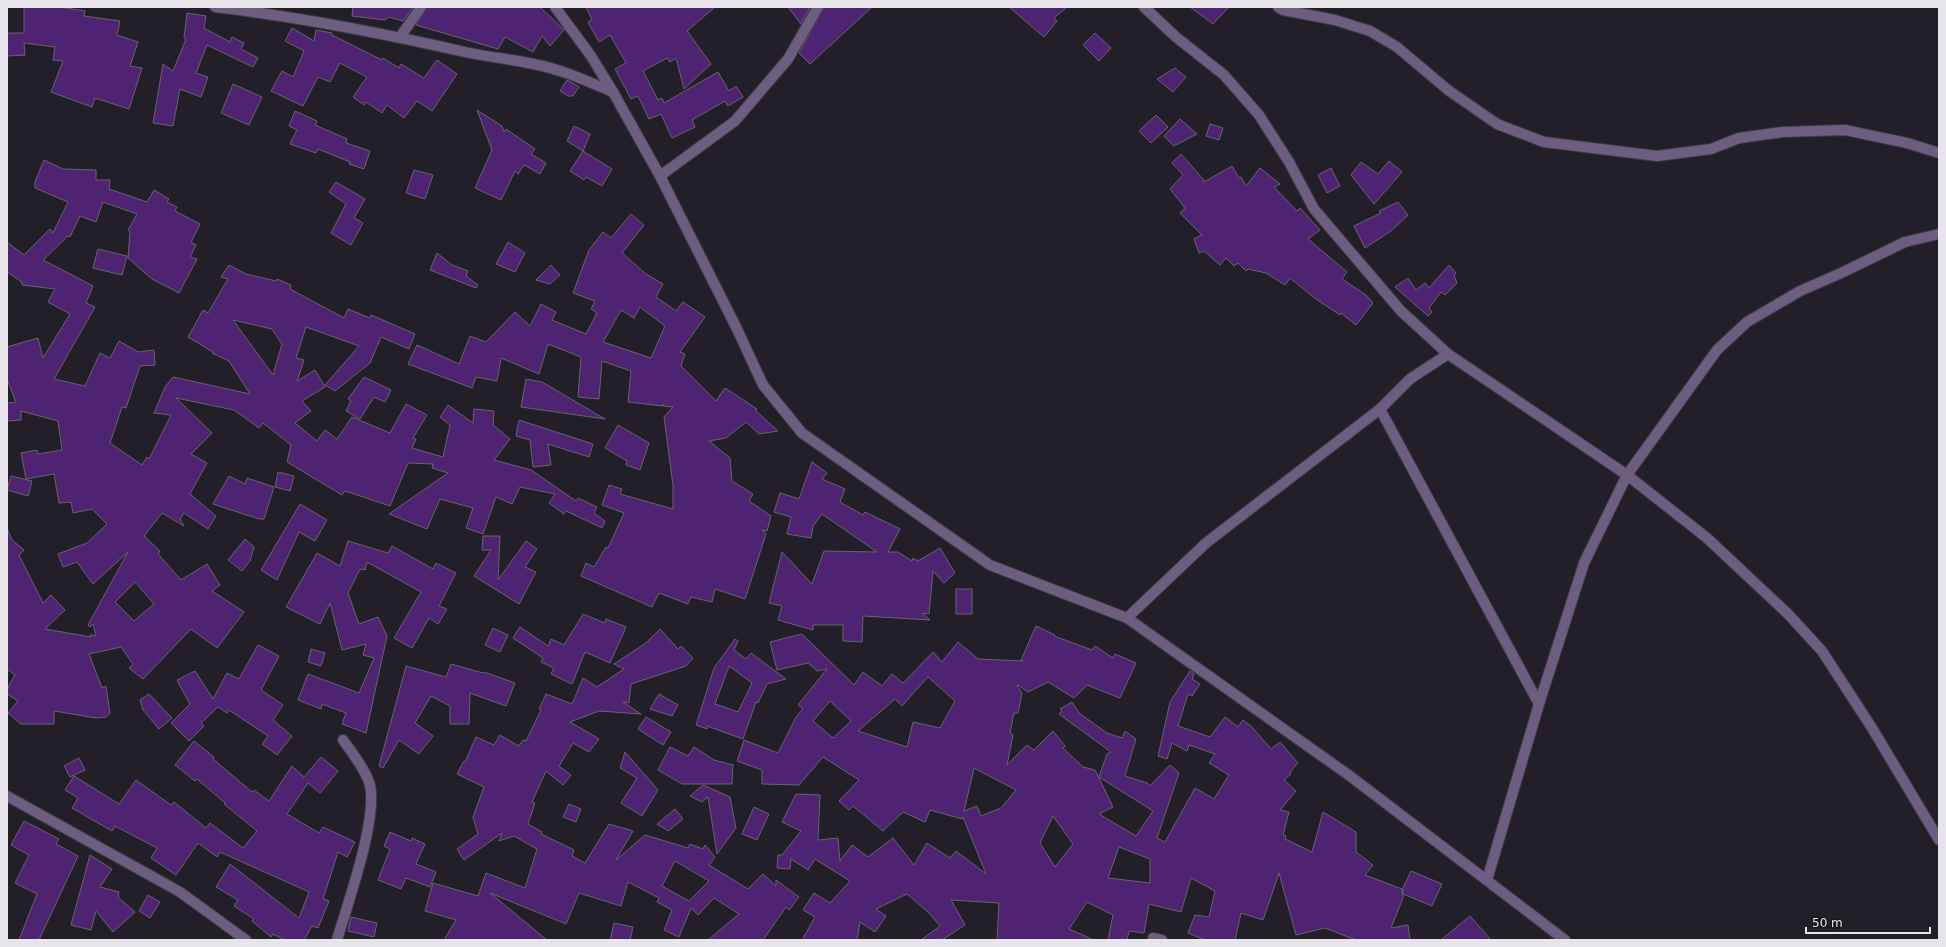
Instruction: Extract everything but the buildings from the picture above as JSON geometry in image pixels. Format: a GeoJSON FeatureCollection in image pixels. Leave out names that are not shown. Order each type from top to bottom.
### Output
{"type":"FeatureCollection","features":[{"type":"Feature","properties":{"kind":"street"},"geometry":{"type":"LineString","coordinates":[[215,7],[264,13],[400,37],[497,59],[534,64],[566,73],[613,92]]}},
{"type":"Feature","properties":{"kind":"street"},"geometry":{"type":"LineString","coordinates":[[400,37],[420,7]]}},
{"type":"Feature","properties":{"kind":"street"},"geometry":{"type":"LineString","coordinates":[[555,7],[591,56],[660,176],[737,329],[763,385],[802,433],[990,565],[1128,618],[1350,776],[1565,940]]}},
{"type":"Feature","properties":{"kind":"street"},"geometry":{"type":"LineString","coordinates":[[660,176],[735,121],[788,58],[818,7]]}},
{"type":"Feature","properties":{"kind":"street"},"geometry":{"type":"LineString","coordinates":[[1144,7],[1176,37],[1224,75],[1259,115],[1289,162],[1314,209],[1401,311],[1448,354],[1627,476],[1707,538],[1788,614],[1822,651],[1872,728],[1939,840]]}},
{"type":"Feature","properties":{"kind":"street"},"geometry":{"type":"LineString","coordinates":[[1278,7],[1283,10],[1335,20],[1370,31],[1398,47],[1448,90],[1497,124],[1544,142],[1657,156],[1711,149],[1739,138],[1782,132],[1845,130],[1907,143],[1939,154]]}},
{"type":"Feature","properties":{"kind":"street"},"geometry":{"type":"LineString","coordinates":[[1487,880],[1539,704],[1584,563],[1627,476],[1716,350],[1748,322],[1800,291],[1905,242],[1939,234]]}},
{"type":"Feature","properties":{"kind":"street"},"geometry":{"type":"LineString","coordinates":[[1128,618],[1206,543],[1380,409],[1410,379],[1448,354]]}},
{"type":"Feature","properties":{"kind":"street"},"geometry":{"type":"LineString","coordinates":[[1380,409],[1539,704]]}},
{"type":"Feature","properties":{"kind":"street"},"geometry":{"type":"LineString","coordinates":[[337,940],[365,843],[371,812],[369,782],[343,740]]}},
{"type":"Feature","properties":{"kind":"street"},"geometry":{"type":"LineString","coordinates":[[7,796],[180,892],[246,940]]}}]}
